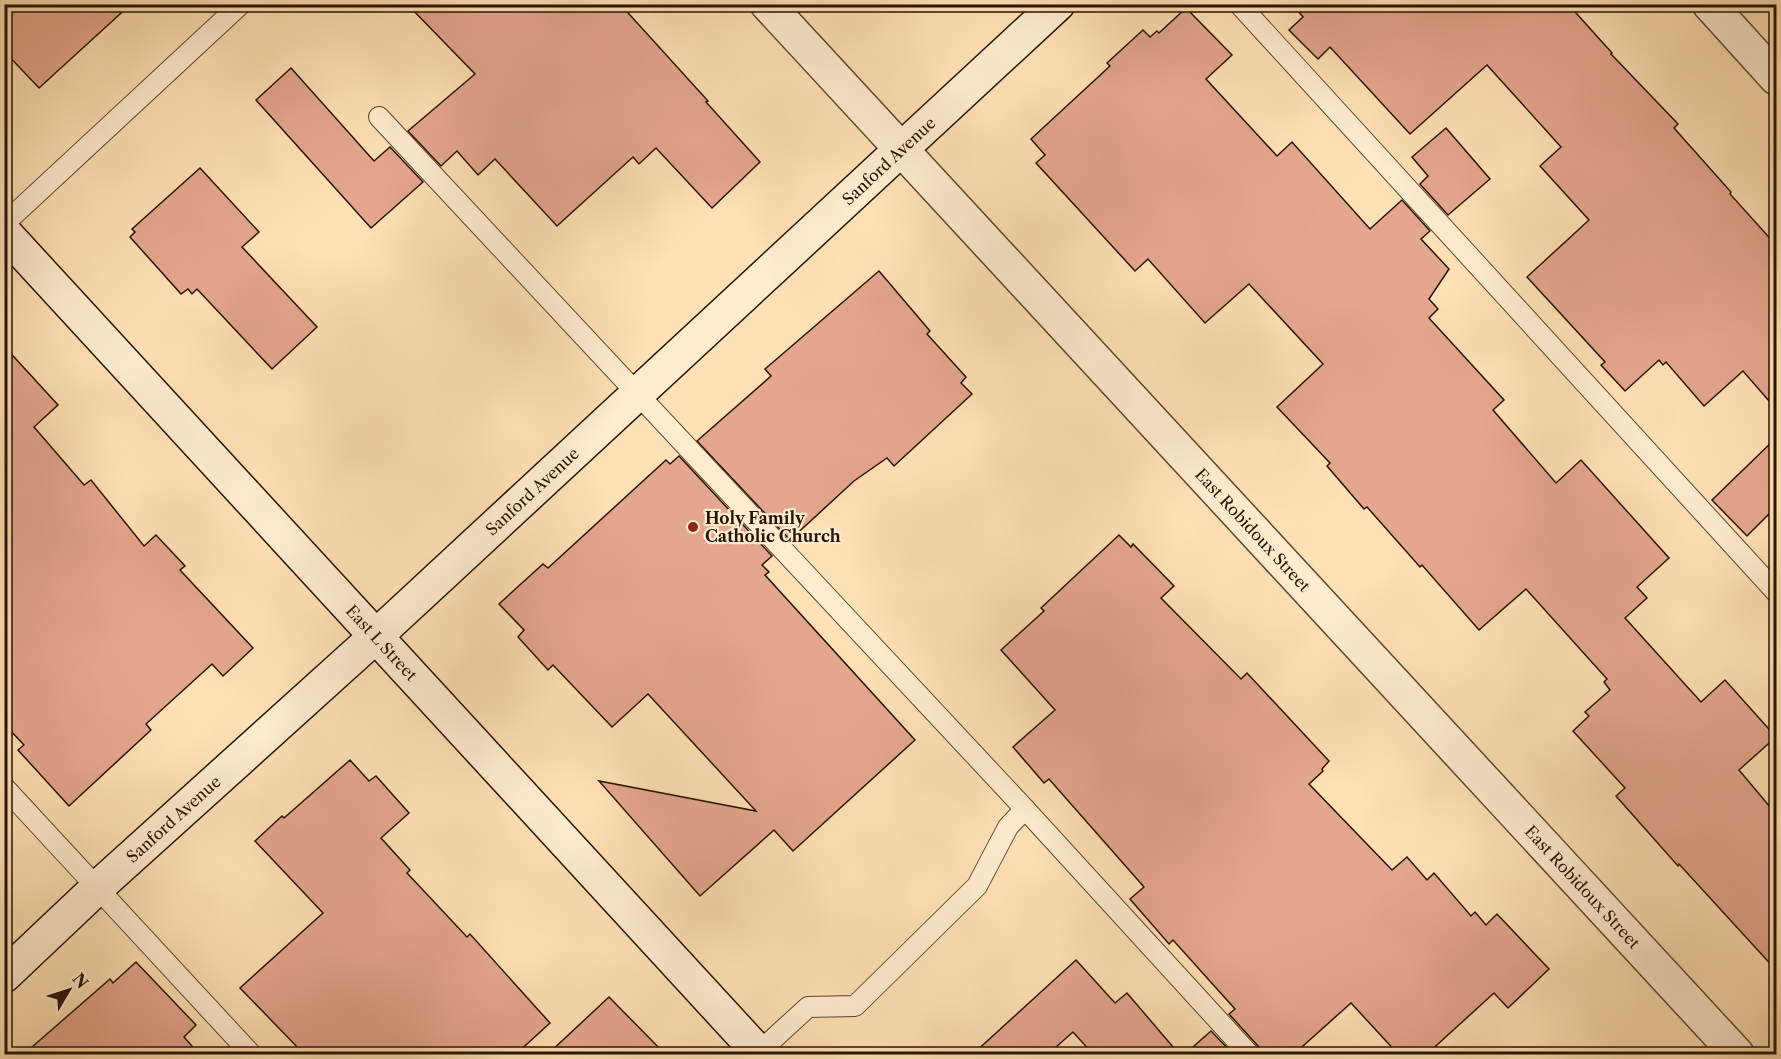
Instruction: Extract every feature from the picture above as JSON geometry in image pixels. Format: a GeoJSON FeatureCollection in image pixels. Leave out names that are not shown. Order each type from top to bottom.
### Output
{"type":"FeatureCollection","features":[{"type":"Feature","properties":{"kind":"street","name":"East Robidoux Street"},"geometry":{"type":"LineString","coordinates":[[767,4],[1737,1054]]}},
{"type":"Feature","properties":{"kind":"street","name":"Sanford Avenue"},"geometry":{"type":"LineString","coordinates":[[4,976],[375,637],[1058,4]]}},
{"type":"Feature","properties":{"kind":"street"},"geometry":{"type":"LineString","coordinates":[[1709,4],[1776,78]]}},
{"type":"Feature","properties":{"kind":"street","name":"East L Street"},"geometry":{"type":"LineString","coordinates":[[4,232],[759,1054]]}},
{"type":"Feature","properties":{"kind":"lane"},"geometry":{"type":"LineString","coordinates":[[4,224],[241,4]]}},
{"type":"Feature","properties":{"kind":"lane"},"geometry":{"type":"LineString","coordinates":[[1239,4],[1776,592]]}},
{"type":"Feature","properties":{"kind":"lane"},"geometry":{"type":"LineString","coordinates":[[379,117],[1025,809],[1249,1054]]}},
{"type":"Feature","properties":{"kind":"lane"},"geometry":{"type":"LineString","coordinates":[[4,787],[250,1054]]}},
{"type":"Feature","properties":{"kind":"lane"},"geometry":{"type":"LineString","coordinates":[[759,1054],[808,1007],[855,1006],[978,886],[1008,827],[1025,809]]}},
{"type":"Feature","properties":{"kind":"building"},"geometry":{"type":"Polygon","coordinates":[[[4,4],[131,4],[39,88],[4,51],[4,4]]]}},
{"type":"Feature","properties":{"kind":"building"},"geometry":{"type":"Polygon","coordinates":[[[407,4],[620,4],[760,162],[712,208],[656,148],[639,164],[633,157],[557,226],[495,159],[478,175],[457,151],[441,166],[408,131],[475,74],[407,4]]]}},
{"type":"Feature","properties":{"kind":"building"},"geometry":{"type":"Polygon","coordinates":[[[1292,4],[1568,4],[1611,54],[1678,124],[1674,128],[1776,245],[1776,409],[1743,371],[1704,406],[1666,362],[1663,365],[1659,360],[1625,391],[1601,365],[1605,362],[1527,277],[1589,220],[1540,166],[1561,147],[1487,65],[1410,134],[1330,47],[1318,59],[1289,30],[1303,17],[1292,4]]]}},
{"type":"Feature","properties":{"kind":"building"},"geometry":{"type":"Polygon","coordinates":[[[1186,8],[1232,55],[1206,79],[1277,156],[1292,142],[1370,229],[1402,200],[1430,231],[1421,239],[1449,269],[1429,299],[1438,309],[1429,318],[1504,400],[1493,410],[1556,483],[1581,460],[1669,558],[1637,587],[1647,598],[1625,618],[1701,702],[1725,680],[1776,737],[1739,770],[1776,814],[1776,970],[1616,796],[1625,788],[1573,731],[1589,716],[1585,712],[1610,690],[1604,682],[1607,679],[1526,589],[1479,630],[1367,507],[1364,509],[1327,466],[1330,463],[1277,407],[1323,364],[1249,284],[1205,323],[1148,259],[1135,271],[1036,163],[1045,155],[1031,139],[1110,66],[1107,63],[1143,30],[1150,37],[1157,31],[1159,33],[1186,8]]]}},
{"type":"Feature","properties":{"kind":"building"},"geometry":{"type":"Polygon","coordinates":[[[291,68],[374,161],[390,147],[423,182],[371,228],[256,100],[291,68]]]}},
{"type":"Feature","properties":{"kind":"building"},"geometry":{"type":"Polygon","coordinates":[[[1446,128],[1490,179],[1448,215],[1420,184],[1428,176],[1412,157],[1446,128]]]}},
{"type":"Feature","properties":{"kind":"building"},"geometry":{"type":"Polygon","coordinates":[[[200,168],[259,232],[242,247],[317,327],[272,369],[197,289],[192,294],[188,289],[181,294],[130,237],[135,232],[132,229],[200,168]]]}},
{"type":"Feature","properties":{"kind":"building"},"geometry":{"type":"Polygon","coordinates":[[[879,271],[930,331],[927,334],[966,377],[961,383],[972,394],[894,466],[887,458],[854,481],[790,540],[697,441],[771,376],[765,369],[879,271]]]}},
{"type":"Feature","properties":{"kind":"building"},"geometry":{"type":"Polygon","coordinates":[[[4,346],[58,405],[34,427],[84,485],[91,480],[144,546],[156,535],[185,566],[180,570],[253,648],[223,676],[212,664],[146,724],[151,730],[69,806],[18,750],[24,745],[4,724],[4,346]]]}},
{"type":"Feature","properties":{"kind":"building"},"geometry":{"type":"Polygon","coordinates":[[[1776,438],[1776,507],[1747,536],[1712,500],[1776,438]]]}},
{"type":"Feature","properties":{"kind":"building"},"geometry":{"type":"Polygon","coordinates":[[[679,456],[772,556],[762,565],[769,572],[765,575],[915,740],[793,851],[774,830],[700,896],[599,781],[756,811],[648,694],[612,727],[553,665],[548,670],[518,637],[524,630],[499,604],[543,564],[548,568],[666,460],[670,464],[679,456]]]}},
{"type":"Feature","properties":{"kind":"building"},"geometry":{"type":"Polygon","coordinates":[[[1119,535],[1131,547],[1133,544],[1174,586],[1161,598],[1241,679],[1247,673],[1329,761],[1322,769],[1323,771],[1309,784],[1392,870],[1407,857],[1427,880],[1434,873],[1471,916],[1475,912],[1486,925],[1497,914],[1549,969],[1508,1008],[1494,993],[1427,1054],[1398,1054],[1351,1003],[1294,1054],[1261,1054],[1258,1046],[1229,1014],[1235,1009],[1173,940],[1169,944],[1130,899],[1144,887],[1049,779],[1044,783],[1013,747],[1055,710],[1001,650],[1044,611],[1041,608],[1119,535]]]}},
{"type":"Feature","properties":{"kind":"building"},"geometry":{"type":"Polygon","coordinates":[[[350,760],[369,781],[376,776],[409,813],[381,838],[410,870],[407,873],[467,937],[470,934],[550,1023],[516,1054],[304,1054],[240,988],[323,913],[255,841],[350,760]]]}},
{"type":"Feature","properties":{"kind":"building"},"geometry":{"type":"Polygon","coordinates":[[[1076,960],[1115,1003],[1127,993],[1179,1054],[1093,1054],[1073,1032],[1048,1054],[973,1054],[1076,960]]]}},
{"type":"Feature","properties":{"kind":"building"},"geometry":{"type":"Polygon","coordinates":[[[136,962],[196,1025],[184,1037],[199,1054],[24,1054],[110,979],[113,983],[136,962]]]}},
{"type":"Feature","properties":{"kind":"building"},"geometry":{"type":"Polygon","coordinates":[[[609,997],[665,1054],[548,1054],[609,997]]]}},
{"type":"Feature","properties":{"kind":"building"},"geometry":{"type":"Polygon","coordinates":[[[1211,1031],[1233,1054],[1185,1054],[1211,1031]]]}},
{"type":"Feature","properties":{"kind":"place","name":"Holy Family Catholic Church"},"geometry":{"type":"Point","coordinates":[693,527]}}]}
